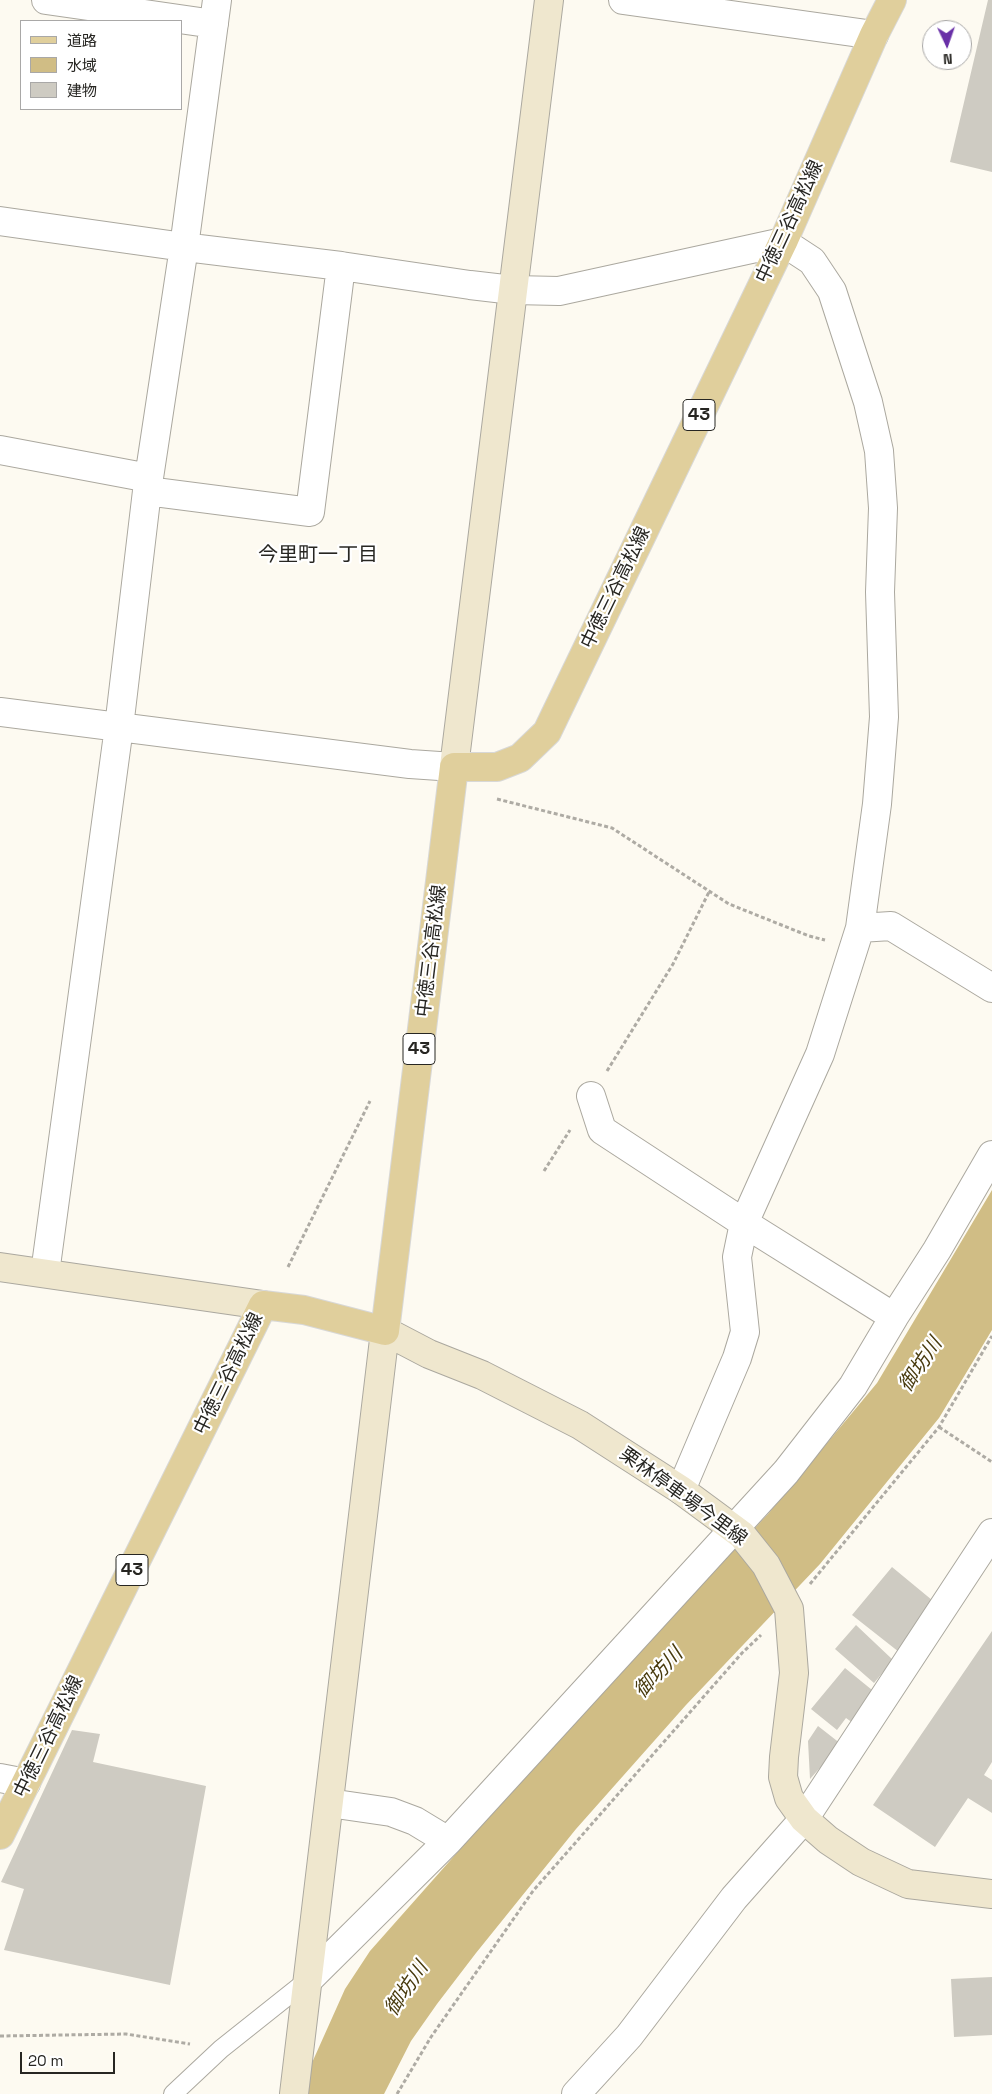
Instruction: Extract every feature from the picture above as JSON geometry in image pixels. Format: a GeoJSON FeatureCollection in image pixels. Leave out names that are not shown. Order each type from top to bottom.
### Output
{"type":"FeatureCollection","features":[{"type":"Feature","properties":{"kind":"main road","name":"中徳三谷高松線"},"geometry":{"type":"LineString","coordinates":[[0,1835],[13,1780],[263,1305],[304,1310],[385,1331],[454,767],[497,767],[520,758],[547,732],[782,242],[874,34],[892,0]]}},
{"type":"Feature","properties":{"kind":"street"},"geometry":{"type":"LineString","coordinates":[[45,1273],[119,727],[148,484],[184,247],[216,12],[46,0]]}},
{"type":"Feature","properties":{"kind":"street"},"geometry":{"type":"LineString","coordinates":[[0,712],[410,764],[454,767],[549,0]]}},
{"type":"Feature","properties":{"kind":"street"},"geometry":{"type":"LineString","coordinates":[[623,0],[751,9],[874,34]]}},
{"type":"Feature","properties":{"kind":"street"},"geometry":{"type":"LineString","coordinates":[[0,221],[513,290],[559,291],[782,242],[812,261],[832,291],[868,402],[879,451],[883,508],[880,592],[884,717],[877,804],[857,937],[820,1054],[744,1223],[737,1257],[745,1332],[737,1358],[681,1490]]}},
{"type":"Feature","properties":{"kind":"street"},"geometry":{"type":"LineString","coordinates":[[0,450],[148,484],[310,512],[342,266]]}},
{"type":"Feature","properties":{"kind":"street"},"geometry":{"type":"LineString","coordinates":[[857,937],[891,926],[992,988]]}},
{"type":"Feature","properties":{"kind":"street"},"geometry":{"type":"LineString","coordinates":[[591,1096],[602,1130],[744,1223],[894,1317]]}},
{"type":"Feature","properties":{"kind":"street"},"geometry":{"type":"LineString","coordinates":[[309,1979],[448,1841],[738,1532],[853,1386],[937,1250],[992,1155]]}},
{"type":"Feature","properties":{"kind":"street"},"geometry":{"type":"LineString","coordinates":[[0,1267],[263,1305]]}},
{"type":"Feature","properties":{"kind":"street"},"geometry":{"type":"LineString","coordinates":[[293,2092],[309,1979],[385,1331]]}},
{"type":"Feature","properties":{"kind":"street","name":"栗林停車場今里線"},"geometry":{"type":"LineString","coordinates":[[385,1331],[429,1354],[482,1375],[580,1425],[681,1490],[738,1532],[766,1565],[786,1603],[794,1673],[783,1777],[789,1798],[804,1819],[828,1840],[861,1862],[908,1884],[992,1894]]}},
{"type":"Feature","properties":{"kind":"street"},"geometry":{"type":"LineString","coordinates":[[576,2094],[629,2036],[734,1898],[804,1819],[992,1533]]}},
{"type":"Feature","properties":{"kind":"street"},"geometry":{"type":"LineString","coordinates":[[329,1803],[391,1812],[415,1821],[448,1841]]}},
{"type":"Feature","properties":{"kind":"lane"},"geometry":{"type":"LineString","coordinates":[[173,2094],[220,2049],[309,1979]]}},
{"type":"Feature","properties":{"kind":"path"},"geometry":{"type":"LineString","coordinates":[[494,798],[612,828],[729,904],[809,936],[857,937]]}},
{"type":"Feature","properties":{"kind":"path"},"geometry":{"type":"LineString","coordinates":[[544,1171],[673,964],[709,892]]}},
{"type":"Feature","properties":{"kind":"path"},"geometry":{"type":"LineString","coordinates":[[288,1267],[370,1102]]}},
{"type":"Feature","properties":{"kind":"path"},"geometry":{"type":"LineString","coordinates":[[397,2094],[431,2037],[532,1891],[939,1427],[992,1336]]}},
{"type":"Feature","properties":{"kind":"path"},"geometry":{"type":"LineString","coordinates":[[939,1427],[992,1462]]}},
{"type":"Feature","properties":{"kind":"path"},"geometry":{"type":"LineString","coordinates":[[0,2036],[126,2034],[220,2049]]}},
{"type":"Feature","properties":{"kind":"water","name":"御坊川"},"geometry":{"type":"Polygon","coordinates":[[[992,1190],[992,1330],[939,1418],[820,1564],[686,1705],[576,1829],[437,2004],[411,2041],[384,2094],[298,2094],[345,1989],[370,1951],[587,1706],[768,1514],[877,1383],[992,1190]]]}},
{"type":"Feature","properties":{"kind":"building"},"geometry":{"type":"Polygon","coordinates":[[[988,0],[992,0],[992,172],[950,162],[988,0]]]}},
{"type":"Feature","properties":{"kind":"building"},"geometry":{"type":"Polygon","coordinates":[[[892,1567],[938,1605],[899,1652],[852,1615],[892,1567]]]}},
{"type":"Feature","properties":{"kind":"building"},"geometry":{"type":"Polygon","coordinates":[[[856,1625],[893,1660],[874,1683],[835,1649],[856,1625]]]}},
{"type":"Feature","properties":{"kind":"building"},"geometry":{"type":"Polygon","coordinates":[[[992,1631],[992,1762],[984,1775],[992,1780],[992,1813],[968,1798],[935,1847],[873,1805],[992,1631]]]}},
{"type":"Feature","properties":{"kind":"building"},"geometry":{"type":"Polygon","coordinates":[[[845,1668],[877,1694],[853,1723],[846,1718],[837,1730],[811,1709],[845,1668]]]}},
{"type":"Feature","properties":{"kind":"building"},"geometry":{"type":"Polygon","coordinates":[[[818,1726],[841,1744],[810,1779],[808,1741],[818,1726]]]}},
{"type":"Feature","properties":{"kind":"building"},"geometry":{"type":"Polygon","coordinates":[[[72,1730],[100,1734],[93,1762],[206,1786],[170,1985],[4,1950],[24,1889],[1,1882],[72,1730]]]}},
{"type":"Feature","properties":{"kind":"building"},"geometry":{"type":"Polygon","coordinates":[[[992,1977],[992,2035],[954,2037],[951,1979],[992,1977]]]}},
{"type":"Feature","properties":{"kind":"district","name":"今里町一丁目"},"geometry":{"type":"Point","coordinates":[318,556]}}]}
